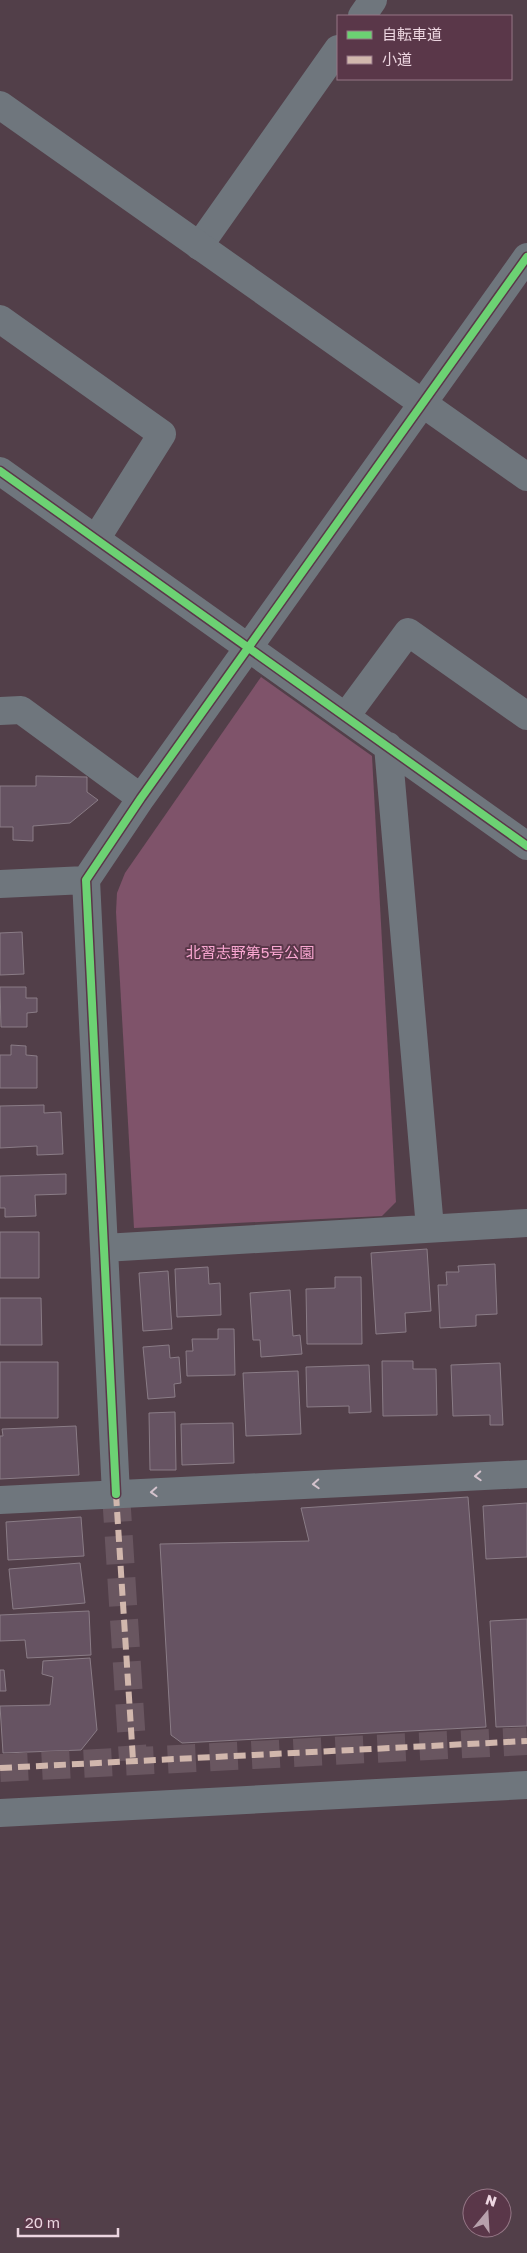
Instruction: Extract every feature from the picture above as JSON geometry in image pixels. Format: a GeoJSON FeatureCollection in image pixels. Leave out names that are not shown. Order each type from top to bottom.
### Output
{"type":"FeatureCollection","features":[{"type":"Feature","properties":{"kind":"street"},"geometry":{"type":"LineString","coordinates":[[199,246],[337,50]]}},
{"type":"Feature","properties":{"kind":"street"},"geometry":{"type":"LineString","coordinates":[[0,105],[527,477]]}},
{"type":"Feature","properties":{"kind":"street"},"geometry":{"type":"LineString","coordinates":[[116,1494],[86,880],[141,798],[527,257]]}},
{"type":"Feature","properties":{"kind":"street"},"geometry":{"type":"LineString","coordinates":[[0,319],[162,434],[96,539]]}},
{"type":"Feature","properties":{"kind":"street"},"geometry":{"type":"LineString","coordinates":[[0,471],[527,846]]}},
{"type":"Feature","properties":{"kind":"street"},"geometry":{"type":"LineString","coordinates":[[346,716],[408,632],[527,716]]}},
{"type":"Feature","properties":{"kind":"street"},"geometry":{"type":"LineString","coordinates":[[0,711],[21,710],[141,798]]}},
{"type":"Feature","properties":{"kind":"street"},"geometry":{"type":"LineString","coordinates":[[388,746],[430,1228]]}},
{"type":"Feature","properties":{"kind":"street"},"geometry":{"type":"LineString","coordinates":[[0,884],[86,880]]}},
{"type":"Feature","properties":{"kind":"street"},"geometry":{"type":"LineString","coordinates":[[104,1248],[527,1223]]}},
{"type":"Feature","properties":{"kind":"street"},"geometry":{"type":"LineString","coordinates":[[0,1500],[527,1474]]}},
{"type":"Feature","properties":{"kind":"street"},"geometry":{"type":"LineString","coordinates":[[0,1813],[527,1785]]}},
{"type":"Feature","properties":{"kind":"green space","name":"北習志野第5号公園"},"geometry":{"type":"Polygon","coordinates":[[[261,677],[372,756],[396,1202],[382,1216],[134,1228],[116,912],[117,893],[125,873],[261,677]]]}},
{"type":"Feature","properties":{"kind":"building"},"geometry":{"type":"Polygon","coordinates":[[[36,776],[87,777],[87,792],[98,800],[70,823],[33,826],[33,841],[13,840],[13,827],[0,827],[0,786],[36,786],[36,776]]]}},
{"type":"Feature","properties":{"kind":"building"},"geometry":{"type":"Polygon","coordinates":[[[22,932],[24,974],[0,975],[0,933],[22,932]]]}},
{"type":"Feature","properties":{"kind":"building"},"geometry":{"type":"Polygon","coordinates":[[[0,987],[26,987],[26,998],[37,998],[37,1012],[27,1013],[27,1027],[1,1027],[0,987]]]}},
{"type":"Feature","properties":{"kind":"building"},"geometry":{"type":"Polygon","coordinates":[[[11,1045],[26,1046],[26,1055],[37,1056],[37,1088],[0,1088],[0,1055],[11,1055],[11,1045]]]}},
{"type":"Feature","properties":{"kind":"building"},"geometry":{"type":"Polygon","coordinates":[[[44,1105],[44,1113],[61,1112],[63,1154],[37,1155],[37,1146],[0,1148],[0,1106],[44,1105]]]}},
{"type":"Feature","properties":{"kind":"building"},"geometry":{"type":"Polygon","coordinates":[[[66,1174],[66,1194],[35,1195],[36,1216],[5,1217],[5,1208],[0,1208],[0,1176],[66,1174]]]}},
{"type":"Feature","properties":{"kind":"building"},"geometry":{"type":"Polygon","coordinates":[[[0,1232],[39,1232],[39,1278],[0,1278],[0,1232]]]}},
{"type":"Feature","properties":{"kind":"building"},"geometry":{"type":"Polygon","coordinates":[[[427,1249],[431,1311],[405,1313],[406,1332],[376,1334],[371,1253],[427,1249]]]}},
{"type":"Feature","properties":{"kind":"building"},"geometry":{"type":"Polygon","coordinates":[[[495,1264],[497,1314],[476,1315],[476,1326],[440,1328],[438,1285],[447,1285],[446,1272],[459,1272],[458,1266],[495,1264]]]}},
{"type":"Feature","properties":{"kind":"building"},"geometry":{"type":"Polygon","coordinates":[[[208,1267],[209,1284],[220,1283],[221,1315],[177,1317],[175,1269],[208,1267]]]}},
{"type":"Feature","properties":{"kind":"building"},"geometry":{"type":"Polygon","coordinates":[[[168,1271],[172,1329],[143,1331],[139,1273],[168,1271]]]}},
{"type":"Feature","properties":{"kind":"building"},"geometry":{"type":"Polygon","coordinates":[[[335,1277],[361,1277],[362,1344],[307,1344],[306,1289],[335,1288],[335,1277]]]}},
{"type":"Feature","properties":{"kind":"building"},"geometry":{"type":"Polygon","coordinates":[[[290,1290],[293,1336],[300,1335],[302,1354],[261,1357],[260,1340],[253,1340],[250,1293],[290,1290]]]}},
{"type":"Feature","properties":{"kind":"building"},"geometry":{"type":"Polygon","coordinates":[[[0,1298],[41,1298],[42,1345],[0,1345],[0,1298]]]}},
{"type":"Feature","properties":{"kind":"building"},"geometry":{"type":"Polygon","coordinates":[[[218,1329],[234,1329],[235,1375],[187,1376],[186,1351],[193,1351],[192,1339],[218,1339],[218,1329]]]}},
{"type":"Feature","properties":{"kind":"building"},"geometry":{"type":"Polygon","coordinates":[[[169,1345],[170,1358],[179,1357],[181,1383],[174,1384],[175,1397],[148,1399],[143,1347],[169,1345]]]}},
{"type":"Feature","properties":{"kind":"building"},"geometry":{"type":"Polygon","coordinates":[[[382,1361],[413,1361],[413,1369],[436,1369],[437,1415],[383,1416],[382,1361]]]}},
{"type":"Feature","properties":{"kind":"building"},"geometry":{"type":"Polygon","coordinates":[[[0,1362],[58,1362],[58,1418],[0,1418],[0,1362]]]}},
{"type":"Feature","properties":{"kind":"building"},"geometry":{"type":"Polygon","coordinates":[[[500,1363],[503,1425],[490,1425],[490,1415],[453,1416],[451,1365],[500,1363]]]}},
{"type":"Feature","properties":{"kind":"building"},"geometry":{"type":"Polygon","coordinates":[[[369,1365],[371,1412],[349,1413],[349,1406],[307,1407],[306,1367],[369,1365]]]}},
{"type":"Feature","properties":{"kind":"building"},"geometry":{"type":"Polygon","coordinates":[[[298,1371],[301,1434],[246,1436],[243,1373],[298,1371]]]}},
{"type":"Feature","properties":{"kind":"building"},"geometry":{"type":"Polygon","coordinates":[[[175,1412],[176,1470],[150,1470],[149,1413],[175,1412]]]}},
{"type":"Feature","properties":{"kind":"building"},"geometry":{"type":"Polygon","coordinates":[[[233,1423],[234,1463],[182,1465],[181,1424],[233,1423]]]}},
{"type":"Feature","properties":{"kind":"building"},"geometry":{"type":"Polygon","coordinates":[[[76,1426],[79,1475],[0,1479],[0,1436],[3,1436],[2,1429],[76,1426]]]}},
{"type":"Feature","properties":{"kind":"building"},"geometry":{"type":"Polygon","coordinates":[[[468,1497],[486,1727],[182,1743],[171,1735],[160,1544],[309,1541],[301,1508],[468,1497]]]}},
{"type":"Feature","properties":{"kind":"building"},"geometry":{"type":"Polygon","coordinates":[[[527,1503],[527,1557],[486,1559],[483,1506],[527,1503]]]}},
{"type":"Feature","properties":{"kind":"building"},"geometry":{"type":"Polygon","coordinates":[[[81,1517],[84,1556],[8,1560],[6,1522],[81,1517]]]}},
{"type":"Feature","properties":{"kind":"building"},"geometry":{"type":"Polygon","coordinates":[[[80,1563],[85,1603],[13,1609],[9,1569],[80,1563]]]}},
{"type":"Feature","properties":{"kind":"building"},"geometry":{"type":"Polygon","coordinates":[[[89,1611],[91,1655],[27,1658],[25,1640],[0,1641],[0,1615],[89,1611]]]}},
{"type":"Feature","properties":{"kind":"building"},"geometry":{"type":"Polygon","coordinates":[[[527,1619],[527,1726],[496,1727],[490,1621],[527,1619]]]}},
{"type":"Feature","properties":{"kind":"building"},"geometry":{"type":"Polygon","coordinates":[[[90,1658],[97,1730],[81,1750],[3,1753],[0,1706],[50,1705],[53,1677],[42,1674],[43,1661],[90,1658]]]}},
{"type":"Feature","properties":{"kind":"building"},"geometry":{"type":"Polygon","coordinates":[[[0,1670],[4,1670],[6,1691],[0,1691],[0,1670]]]}},
{"type":"Feature","properties":{"kind":"tunnel"},"geometry":{"type":"LineString","coordinates":[[116,1494],[133,1760]]}},
{"type":"Feature","properties":{"kind":"tunnel"},"geometry":{"type":"LineString","coordinates":[[0,1768],[527,1741]]}},
{"type":"Feature","properties":{"kind":"marked path"},"geometry":{"type":"LineString","coordinates":[[116,1494],[133,1760]]}},
{"type":"Feature","properties":{"kind":"marked path"},"geometry":{"type":"LineString","coordinates":[[0,1768],[527,1741]]}},
{"type":"Feature","properties":{"kind":"cycle path"},"geometry":{"type":"LineString","coordinates":[[116,1494],[86,880],[141,798],[527,257]]}},
{"type":"Feature","properties":{"kind":"cycle path"},"geometry":{"type":"LineString","coordinates":[[0,471],[527,846]]}}]}
